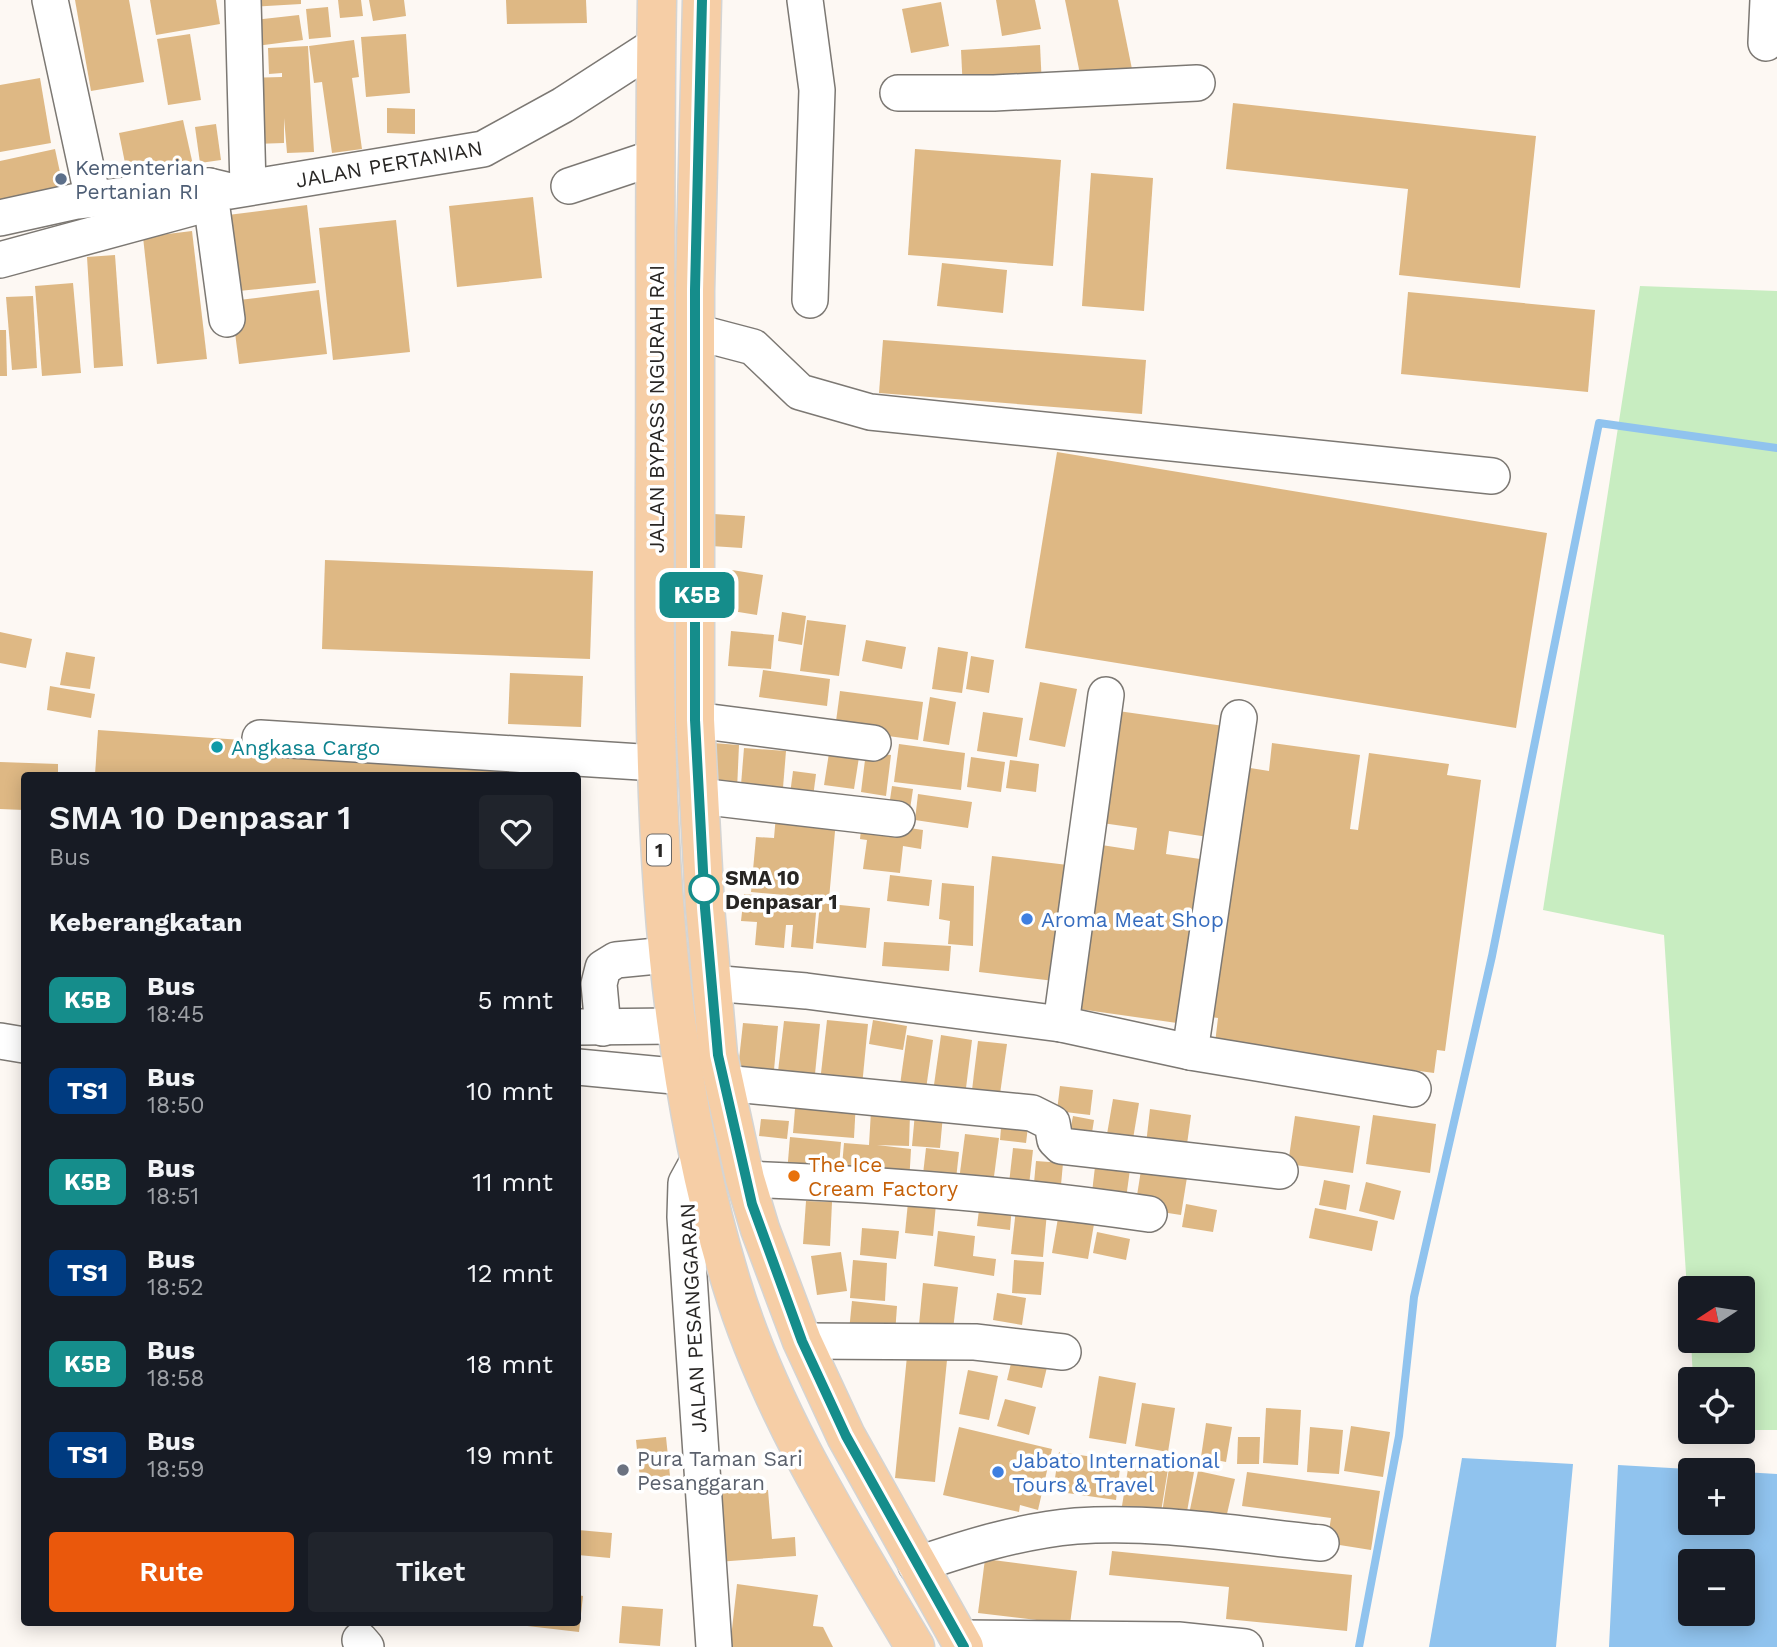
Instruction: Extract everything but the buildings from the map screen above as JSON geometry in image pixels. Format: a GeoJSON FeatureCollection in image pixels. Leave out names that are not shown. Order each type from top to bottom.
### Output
{"type":"FeatureCollection","features":[{"type":"Feature","properties":{"kind":"highway","name":"JALAN BYPASS NGURAH RAI"},"geometry":{"type":"LineString","coordinates":[[657,0],[656,762],[660,876],[674,1026],[698,1161],[732,1286],[775,1396],[848,1534],[915,1647]]}},
{"type":"Feature","properties":{"kind":"highway","name":"JALAN BYPASS NGURAH RAI"},"geometry":{"type":"LineString","coordinates":[[702,0],[696,332],[695,720],[711,983],[724,1083],[745,1179],[760,1229],[802,1341],[846,1436],[961,1643]]}},
{"type":"Feature","properties":{"kind":"street"},"geometry":{"type":"LineString","coordinates":[[50,0],[93,199]]}},
{"type":"Feature","properties":{"kind":"street"},"geometry":{"type":"LineString","coordinates":[[227,319],[224,192],[243,0]]}},
{"type":"Feature","properties":{"kind":"street"},"geometry":{"type":"LineString","coordinates":[[805,0],[817,90],[810,300]]}},
{"type":"Feature","properties":{"kind":"street"},"geometry":{"type":"LineString","coordinates":[[1766,43],[1768,0]]}},
{"type":"Feature","properties":{"kind":"street","name":"JALAN PERTANIAN"},"geometry":{"type":"LineString","coordinates":[[0,218],[93,199],[136,194],[224,192],[483,149],[563,105],[656,45]]}},
{"type":"Feature","properties":{"kind":"street"},"geometry":{"type":"LineString","coordinates":[[898,93],[994,93],[1197,83]]}},
{"type":"Feature","properties":{"kind":"street"},"geometry":{"type":"LineString","coordinates":[[569,186],[656,157]]}},
{"type":"Feature","properties":{"kind":"street"},"geometry":{"type":"LineString","coordinates":[[0,260],[224,192]]}},
{"type":"Feature","properties":{"kind":"street"},"geometry":{"type":"LineString","coordinates":[[696,332],[753,347],[800,392],[870,412],[1492,476]]}},
{"type":"Feature","properties":{"kind":"street"},"geometry":{"type":"LineString","coordinates":[[1061,1024],[1106,695]]}},
{"type":"Feature","properties":{"kind":"street"},"geometry":{"type":"LineString","coordinates":[[1189,1052],[1239,718]]}},
{"type":"Feature","properties":{"kind":"street"},"geometry":{"type":"LineString","coordinates":[[695,720],[873,743]]}},
{"type":"Feature","properties":{"kind":"street"},"geometry":{"type":"LineString","coordinates":[[260,738],[656,762]]}},
{"type":"Feature","properties":{"kind":"street"},"geometry":{"type":"LineString","coordinates":[[699,796],[897,819]]}},
{"type":"Feature","properties":{"kind":"street"},"geometry":{"type":"LineString","coordinates":[[667,954],[616,960],[603,968],[590,1028],[674,1026]]}},
{"type":"Feature","properties":{"kind":"street"},"geometry":{"type":"LineString","coordinates":[[711,983],[806,991],[1061,1024],[1189,1052],[1413,1089]]}},
{"type":"Feature","properties":{"kind":"street"},"geometry":{"type":"LineString","coordinates":[[0,1041],[21,1044]]}},
{"type":"Feature","properties":{"kind":"street"},"geometry":{"type":"LineString","coordinates":[[581,1068],[684,1076]]}},
{"type":"Feature","properties":{"kind":"street"},"geometry":{"type":"LineString","coordinates":[[724,1083],[1032,1113],[1052,1123],[1055,1140],[1061,1146],[1280,1171]]}},
{"type":"Feature","properties":{"kind":"street","name":"JALAN PESANGGARAN"},"geometry":{"type":"LineString","coordinates":[[698,1161],[686,1183],[685,1217],[715,1647]]}},
{"type":"Feature","properties":{"kind":"street"},"geometry":{"type":"LineString","coordinates":[[745,1179],[851,1183],[1031,1198],[1149,1214]]}},
{"type":"Feature","properties":{"kind":"street"},"geometry":{"type":"LineString","coordinates":[[802,1341],[975,1342],[1063,1352]]}},
{"type":"Feature","properties":{"kind":"street"},"geometry":{"type":"LineString","coordinates":[[916,1565],[989,1540],[1077,1526],[1135,1525],[1321,1543]]}},
{"type":"Feature","properties":{"kind":"street"},"geometry":{"type":"LineString","coordinates":[[961,1643],[1138,1639],[1245,1647]]}},
{"type":"Feature","properties":{"kind":"green space"},"geometry":{"type":"Polygon","coordinates":[[[1640,286],[1777,291],[1777,1430],[1755,1430],[1755,1367],[1692,1367],[1692,1353],[1755,1353],[1755,1276],[1686,1276],[1664,935],[1543,910],[1640,286]]]}},
{"type":"Feature","properties":{"kind":"water"},"geometry":{"type":"Polygon","coordinates":[[[1462,1458],[1573,1464],[1556,1647],[1429,1647],[1462,1458]]]}},
{"type":"Feature","properties":{"kind":"water"},"geometry":{"type":"Polygon","coordinates":[[[1618,1465],[1678,1468],[1678,1535],[1755,1535],[1755,1473],[1777,1474],[1777,1647],[1609,1647],[1618,1465]]]}},
{"type":"Feature","properties":{"kind":"waterway"},"geometry":{"type":"LineString","coordinates":[[1359,1647],[1399,1436],[1414,1297],[1492,956],[1599,423],[1777,448]]}},
{"type":"Feature","properties":{"kind":"bus line","name":"K5B"},"geometry":{"type":"LineString","coordinates":[[702,0],[695,290],[698,522],[695,720],[705,908],[718,1055],[738,1153],[752,1204],[802,1341],[846,1436],[964,1647]]}},
{"type":"Feature","properties":{"kind":"place","name":"Kementerian Pertanian RI"},"geometry":{"type":"Point","coordinates":[61,179]}},
{"type":"Feature","properties":{"kind":"place","name":"Angkasa Cargo"},"geometry":{"type":"Point","coordinates":[217,747]}},
{"type":"Feature","properties":{"kind":"place","name":"SMA 10 Denpasar 1"},"geometry":{"type":"Point","coordinates":[704,889]}},
{"type":"Feature","properties":{"kind":"place","name":"Aroma Meat Shop"},"geometry":{"type":"Point","coordinates":[1027,919]}},
{"type":"Feature","properties":{"kind":"place","name":"The Ice Cream Factory"},"geometry":{"type":"Point","coordinates":[794,1176]}},
{"type":"Feature","properties":{"kind":"place","name":"Pura Taman Sari Pesanggaran"},"geometry":{"type":"Point","coordinates":[623,1470]}},
{"type":"Feature","properties":{"kind":"place","name":"Jabato International Tours & Travel"},"geometry":{"type":"Point","coordinates":[998,1472]}}]}
